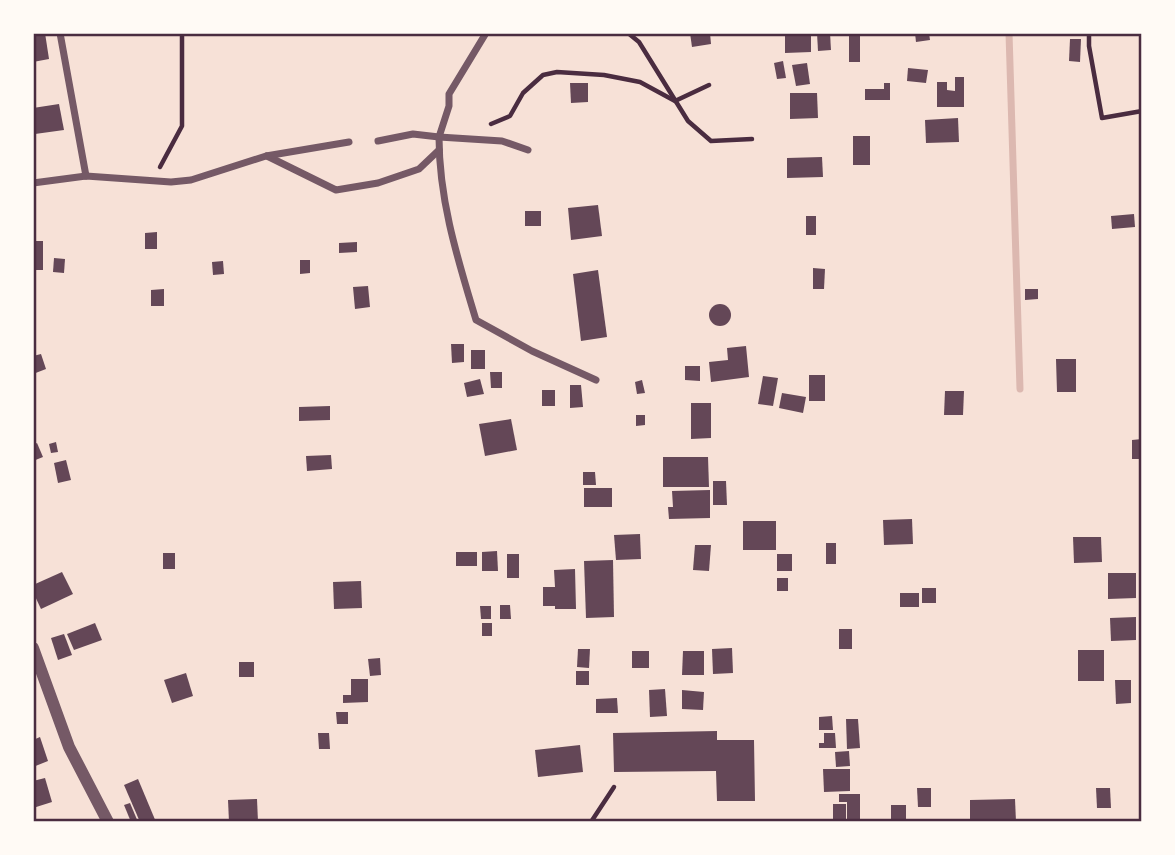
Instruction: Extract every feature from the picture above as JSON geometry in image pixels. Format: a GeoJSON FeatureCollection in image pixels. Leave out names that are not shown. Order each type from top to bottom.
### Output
{"type":"FeatureCollection","features":[{"type":"Feature","properties":{"kind":"street"},"geometry":{"type":"LineString","coordinates":[[60,33],[86,176]]}},
{"type":"Feature","properties":{"kind":"street"},"geometry":{"type":"LineString","coordinates":[[486,33],[449,94],[449,106],[439,137],[441,182],[453,244],[476,320],[531,351],[596,380]]}},
{"type":"Feature","properties":{"kind":"street"},"geometry":{"type":"LineString","coordinates":[[378,141],[412,134],[502,141],[528,150]]}},
{"type":"Feature","properties":{"kind":"street"},"geometry":{"type":"LineString","coordinates":[[33,183],[86,176],[191,180],[266,156],[349,142]]}},
{"type":"Feature","properties":{"kind":"street"},"geometry":{"type":"LineString","coordinates":[[266,156],[336,190],[378,183],[419,169],[439,150]]}},
{"type":"Feature","properties":{"kind":"street"},"geometry":{"type":"LineString","coordinates":[[33,648],[69,747],[108,822]]}},
{"type":"Feature","properties":{"kind":"path"},"geometry":{"type":"LineString","coordinates":[[153,180],[182,126],[182,33]]}},
{"type":"Feature","properties":{"kind":"path"},"geometry":{"type":"LineString","coordinates":[[628,33],[639,42],[688,121],[711,141],[752,139]]}},
{"type":"Feature","properties":{"kind":"path"},"geometry":{"type":"LineString","coordinates":[[1089,33],[1102,118],[1142,111]]}},
{"type":"Feature","properties":{"kind":"path"},"geometry":{"type":"LineString","coordinates":[[489,125],[510,116],[523,93],[543,75],[557,72],[604,75],[640,82],[676,101]]}},
{"type":"Feature","properties":{"kind":"path"},"geometry":{"type":"LineString","coordinates":[[676,101],[709,85]]}},
{"type":"Feature","properties":{"kind":"path"},"geometry":{"type":"LineString","coordinates":[[591,822],[614,787]]}},
{"type":"Feature","properties":{"kind":"building"},"geometry":{"type":"Polygon","coordinates":[[[45,33],[49,59],[33,62],[33,35],[45,33]]]}},
{"type":"Feature","properties":{"kind":"building"},"geometry":{"type":"Polygon","coordinates":[[[690,33],[710,33],[711,44],[692,47],[690,33]]]}},
{"type":"Feature","properties":{"kind":"building"},"geometry":{"type":"Polygon","coordinates":[[[785,33],[811,33],[811,52],[785,53],[785,33]]]}},
{"type":"Feature","properties":{"kind":"building"},"geometry":{"type":"Polygon","coordinates":[[[817,33],[830,33],[831,50],[818,51],[817,33]]]}},
{"type":"Feature","properties":{"kind":"building"},"geometry":{"type":"Polygon","coordinates":[[[915,33],[929,33],[930,40],[916,42],[915,33]]]}},
{"type":"Feature","properties":{"kind":"building"},"geometry":{"type":"Polygon","coordinates":[[[849,36],[860,36],[860,62],[849,62],[849,36]]]}},
{"type":"Feature","properties":{"kind":"building"},"geometry":{"type":"Polygon","coordinates":[[[1070,39],[1081,39],[1080,62],[1069,61],[1070,39]]]}},
{"type":"Feature","properties":{"kind":"building"},"geometry":{"type":"Polygon","coordinates":[[[783,61],[786,78],[777,79],[774,63],[783,61]]]}},
{"type":"Feature","properties":{"kind":"building"},"geometry":{"type":"Polygon","coordinates":[[[807,63],[810,84],[796,86],[792,65],[807,63]]]}},
{"type":"Feature","properties":{"kind":"building"},"geometry":{"type":"Polygon","coordinates":[[[908,68],[928,70],[926,83],[907,81],[908,68]]]}},
{"type":"Feature","properties":{"kind":"building"},"geometry":{"type":"Polygon","coordinates":[[[955,77],[964,77],[964,107],[937,107],[937,82],[947,82],[947,90],[955,91],[955,77]]]}},
{"type":"Feature","properties":{"kind":"building"},"geometry":{"type":"Polygon","coordinates":[[[570,83],[588,83],[588,102],[571,103],[570,83]]]}},
{"type":"Feature","properties":{"kind":"building"},"geometry":{"type":"Polygon","coordinates":[[[884,83],[890,83],[890,100],[865,100],[865,89],[884,89],[884,83]]]}},
{"type":"Feature","properties":{"kind":"building"},"geometry":{"type":"Polygon","coordinates":[[[790,93],[817,93],[818,118],[790,119],[790,93]]]}},
{"type":"Feature","properties":{"kind":"building"},"geometry":{"type":"Polygon","coordinates":[[[59,104],[64,130],[35,134],[33,108],[59,104]]]}},
{"type":"Feature","properties":{"kind":"building"},"geometry":{"type":"Polygon","coordinates":[[[958,118],[959,142],[926,143],[925,120],[958,118]]]}},
{"type":"Feature","properties":{"kind":"building"},"geometry":{"type":"Polygon","coordinates":[[[853,136],[870,136],[870,165],[853,165],[853,136]]]}},
{"type":"Feature","properties":{"kind":"building"},"geometry":{"type":"Polygon","coordinates":[[[822,157],[823,177],[787,178],[787,158],[822,157]]]}},
{"type":"Feature","properties":{"kind":"building"},"geometry":{"type":"Polygon","coordinates":[[[598,205],[602,236],[571,240],[568,208],[598,205]]]}},
{"type":"Feature","properties":{"kind":"building"},"geometry":{"type":"Polygon","coordinates":[[[525,211],[541,211],[541,226],[525,226],[525,211]]]}},
{"type":"Feature","properties":{"kind":"building"},"geometry":{"type":"Polygon","coordinates":[[[1134,214],[1135,227],[1112,229],[1111,216],[1134,214]]]}},
{"type":"Feature","properties":{"kind":"building"},"geometry":{"type":"Polygon","coordinates":[[[806,216],[816,216],[816,235],[806,235],[806,216]]]}},
{"type":"Feature","properties":{"kind":"building"},"geometry":{"type":"Polygon","coordinates":[[[157,232],[157,249],[145,249],[145,233],[157,232]]]}},
{"type":"Feature","properties":{"kind":"building"},"geometry":{"type":"Polygon","coordinates":[[[33,241],[43,241],[43,270],[33,270],[33,241]]]}},
{"type":"Feature","properties":{"kind":"building"},"geometry":{"type":"Polygon","coordinates":[[[357,242],[357,252],[339,253],[339,243],[357,242]]]}},
{"type":"Feature","properties":{"kind":"building"},"geometry":{"type":"Polygon","coordinates":[[[54,258],[65,259],[64,273],[53,272],[54,258]]]}},
{"type":"Feature","properties":{"kind":"building"},"geometry":{"type":"Polygon","coordinates":[[[300,260],[310,260],[310,273],[300,274],[300,260]]]}},
{"type":"Feature","properties":{"kind":"building"},"geometry":{"type":"Polygon","coordinates":[[[223,261],[224,274],[213,275],[212,262],[223,261]]]}},
{"type":"Feature","properties":{"kind":"building"},"geometry":{"type":"Polygon","coordinates":[[[813,268],[825,269],[824,289],[813,289],[813,268]]]}},
{"type":"Feature","properties":{"kind":"building"},"geometry":{"type":"Polygon","coordinates":[[[598,270],[607,337],[581,341],[573,274],[598,270]]]}},
{"type":"Feature","properties":{"kind":"building"},"geometry":{"type":"Polygon","coordinates":[[[368,286],[370,307],[355,309],[353,287],[368,286]]]}},
{"type":"Feature","properties":{"kind":"building"},"geometry":{"type":"Polygon","coordinates":[[[164,289],[164,306],[151,306],[151,290],[164,289]]]}},
{"type":"Feature","properties":{"kind":"building"},"geometry":{"type":"Polygon","coordinates":[[[1025,289],[1038,289],[1038,299],[1025,300],[1025,289]]]}},
{"type":"Feature","properties":{"kind":"building"},"geometry":{"type":"Polygon","coordinates":[[[720,304],[730,311],[731,315],[724,325],[720,326],[710,319],[709,315],[716,305],[720,304]]]}},
{"type":"Feature","properties":{"kind":"building"},"geometry":{"type":"Polygon","coordinates":[[[451,344],[464,344],[464,362],[452,363],[451,344]]]}},
{"type":"Feature","properties":{"kind":"building"},"geometry":{"type":"Polygon","coordinates":[[[746,346],[749,377],[711,382],[709,362],[728,360],[727,348],[746,346]]]}},
{"type":"Feature","properties":{"kind":"building"},"geometry":{"type":"Polygon","coordinates":[[[471,350],[485,350],[485,369],[471,369],[471,350]]]}},
{"type":"Feature","properties":{"kind":"building"},"geometry":{"type":"Polygon","coordinates":[[[41,354],[46,369],[33,374],[33,356],[41,354]]]}},
{"type":"Feature","properties":{"kind":"building"},"geometry":{"type":"Polygon","coordinates":[[[1056,359],[1076,359],[1076,392],[1057,392],[1056,359]]]}},
{"type":"Feature","properties":{"kind":"building"},"geometry":{"type":"Polygon","coordinates":[[[685,366],[700,366],[700,381],[685,380],[685,366]]]}},
{"type":"Feature","properties":{"kind":"building"},"geometry":{"type":"Polygon","coordinates":[[[490,372],[502,372],[502,388],[491,388],[490,372]]]}},
{"type":"Feature","properties":{"kind":"building"},"geometry":{"type":"Polygon","coordinates":[[[809,375],[825,375],[825,401],[809,401],[809,375]]]}},
{"type":"Feature","properties":{"kind":"building"},"geometry":{"type":"Polygon","coordinates":[[[763,376],[778,378],[773,406],[758,404],[763,376]]]}},
{"type":"Feature","properties":{"kind":"building"},"geometry":{"type":"Polygon","coordinates":[[[480,379],[484,394],[467,397],[464,383],[480,379]]]}},
{"type":"Feature","properties":{"kind":"building"},"geometry":{"type":"Polygon","coordinates":[[[642,380],[645,393],[637,394],[635,382],[642,380]]]}},
{"type":"Feature","properties":{"kind":"building"},"geometry":{"type":"Polygon","coordinates":[[[570,385],[581,385],[583,407],[570,408],[570,385]]]}},
{"type":"Feature","properties":{"kind":"building"},"geometry":{"type":"Polygon","coordinates":[[[542,390],[555,390],[555,406],[542,406],[542,390]]]}},
{"type":"Feature","properties":{"kind":"building"},"geometry":{"type":"Polygon","coordinates":[[[945,391],[964,391],[963,415],[944,415],[945,391]]]}},
{"type":"Feature","properties":{"kind":"building"},"geometry":{"type":"Polygon","coordinates":[[[782,393],[806,397],[803,413],[779,408],[782,393]]]}},
{"type":"Feature","properties":{"kind":"building"},"geometry":{"type":"Polygon","coordinates":[[[691,403],[711,403],[711,438],[691,439],[691,403]]]}},
{"type":"Feature","properties":{"kind":"building"},"geometry":{"type":"Polygon","coordinates":[[[330,406],[330,420],[299,421],[299,407],[330,406]]]}},
{"type":"Feature","properties":{"kind":"building"},"geometry":{"type":"Polygon","coordinates":[[[636,415],[645,415],[645,425],[636,426],[636,415]]]}},
{"type":"Feature","properties":{"kind":"building"},"geometry":{"type":"Polygon","coordinates":[[[511,419],[517,450],[485,456],[479,424],[511,419]]]}},
{"type":"Feature","properties":{"kind":"building"},"geometry":{"type":"Polygon","coordinates":[[[1142,439],[1142,459],[1132,459],[1132,440],[1142,439]]]}},
{"type":"Feature","properties":{"kind":"building"},"geometry":{"type":"Polygon","coordinates":[[[56,442],[58,452],[51,453],[49,444],[56,442]]]}},
{"type":"Feature","properties":{"kind":"building"},"geometry":{"type":"Polygon","coordinates":[[[37,443],[43,457],[33,461],[33,445],[37,443]]]}},
{"type":"Feature","properties":{"kind":"building"},"geometry":{"type":"Polygon","coordinates":[[[331,455],[332,469],[307,471],[306,456],[331,455]]]}},
{"type":"Feature","properties":{"kind":"building"},"geometry":{"type":"Polygon","coordinates":[[[663,457],[708,457],[709,487],[663,487],[663,457]]]}},
{"type":"Feature","properties":{"kind":"building"},"geometry":{"type":"Polygon","coordinates":[[[66,460],[71,480],[58,483],[54,463],[66,460]]]}},
{"type":"Feature","properties":{"kind":"building"},"geometry":{"type":"Polygon","coordinates":[[[583,472],[595,472],[596,485],[583,485],[583,472]]]}},
{"type":"Feature","properties":{"kind":"building"},"geometry":{"type":"Polygon","coordinates":[[[713,481],[726,481],[727,505],[713,505],[713,481]]]}},
{"type":"Feature","properties":{"kind":"building"},"geometry":{"type":"Polygon","coordinates":[[[584,488],[612,488],[612,507],[584,507],[584,488]]]}},
{"type":"Feature","properties":{"kind":"building"},"geometry":{"type":"Polygon","coordinates":[[[710,490],[710,518],[669,519],[668,507],[673,507],[672,491],[710,490]]]}},
{"type":"Feature","properties":{"kind":"building"},"geometry":{"type":"Polygon","coordinates":[[[912,519],[913,544],[884,545],[883,520],[912,519]]]}},
{"type":"Feature","properties":{"kind":"building"},"geometry":{"type":"Polygon","coordinates":[[[743,521],[776,521],[776,550],[743,550],[743,521]]]}},
{"type":"Feature","properties":{"kind":"building"},"geometry":{"type":"Polygon","coordinates":[[[640,534],[641,559],[616,560],[614,535],[640,534]]]}},
{"type":"Feature","properties":{"kind":"building"},"geometry":{"type":"Polygon","coordinates":[[[1073,537],[1101,537],[1102,562],[1074,563],[1073,537]]]}},
{"type":"Feature","properties":{"kind":"building"},"geometry":{"type":"Polygon","coordinates":[[[826,543],[836,543],[836,564],[826,564],[826,543]]]}},
{"type":"Feature","properties":{"kind":"building"},"geometry":{"type":"Polygon","coordinates":[[[695,545],[711,545],[709,571],[693,570],[695,545]]]}},
{"type":"Feature","properties":{"kind":"building"},"geometry":{"type":"Polygon","coordinates":[[[497,551],[498,571],[482,571],[482,552],[497,551]]]}},
{"type":"Feature","properties":{"kind":"building"},"geometry":{"type":"Polygon","coordinates":[[[456,552],[477,552],[477,566],[456,566],[456,552]]]}},
{"type":"Feature","properties":{"kind":"building"},"geometry":{"type":"Polygon","coordinates":[[[163,553],[175,553],[175,569],[163,569],[163,553]]]}},
{"type":"Feature","properties":{"kind":"building"},"geometry":{"type":"Polygon","coordinates":[[[507,554],[519,554],[519,578],[507,578],[507,554]]]}},
{"type":"Feature","properties":{"kind":"building"},"geometry":{"type":"Polygon","coordinates":[[[777,554],[792,554],[792,571],[777,571],[777,554]]]}},
{"type":"Feature","properties":{"kind":"building"},"geometry":{"type":"Polygon","coordinates":[[[613,560],[614,617],[586,618],[584,561],[613,560]]]}},
{"type":"Feature","properties":{"kind":"building"},"geometry":{"type":"Polygon","coordinates":[[[575,569],[576,609],[543,606],[543,587],[555,587],[554,570],[575,569]]]}},
{"type":"Feature","properties":{"kind":"building"},"geometry":{"type":"Polygon","coordinates":[[[62,572],[73,594],[41,609],[33,592],[33,585],[62,572]]]}},
{"type":"Feature","properties":{"kind":"building"},"geometry":{"type":"Polygon","coordinates":[[[1108,573],[1136,573],[1136,598],[1108,599],[1108,573]]]}},
{"type":"Feature","properties":{"kind":"building"},"geometry":{"type":"Polygon","coordinates":[[[777,578],[788,578],[788,591],[777,591],[777,578]]]}},
{"type":"Feature","properties":{"kind":"building"},"geometry":{"type":"Polygon","coordinates":[[[361,581],[362,608],[334,609],[333,582],[361,581]]]}},
{"type":"Feature","properties":{"kind":"building"},"geometry":{"type":"Polygon","coordinates":[[[922,588],[936,588],[936,603],[922,603],[922,588]]]}},
{"type":"Feature","properties":{"kind":"building"},"geometry":{"type":"Polygon","coordinates":[[[900,593],[919,593],[919,607],[900,607],[900,593]]]}},
{"type":"Feature","properties":{"kind":"building"},"geometry":{"type":"Polygon","coordinates":[[[500,605],[510,605],[511,619],[500,619],[500,605]]]}},
{"type":"Feature","properties":{"kind":"building"},"geometry":{"type":"Polygon","coordinates":[[[480,606],[491,606],[491,619],[481,619],[480,606]]]}},
{"type":"Feature","properties":{"kind":"building"},"geometry":{"type":"Polygon","coordinates":[[[1136,617],[1136,640],[1111,641],[1110,618],[1136,617]]]}},
{"type":"Feature","properties":{"kind":"building"},"geometry":{"type":"Polygon","coordinates":[[[95,623],[102,640],[74,650],[67,634],[95,623]]]}},
{"type":"Feature","properties":{"kind":"building"},"geometry":{"type":"Polygon","coordinates":[[[482,623],[492,623],[492,636],[482,636],[482,623]]]}},
{"type":"Feature","properties":{"kind":"building"},"geometry":{"type":"Polygon","coordinates":[[[839,629],[852,629],[852,649],[839,649],[839,629]]]}},
{"type":"Feature","properties":{"kind":"building"},"geometry":{"type":"Polygon","coordinates":[[[64,634],[72,655],[58,660],[51,638],[64,634]]]}},
{"type":"Feature","properties":{"kind":"building"},"geometry":{"type":"Polygon","coordinates":[[[732,648],[733,673],[713,674],[712,649],[732,648]]]}},
{"type":"Feature","properties":{"kind":"building"},"geometry":{"type":"Polygon","coordinates":[[[578,649],[590,649],[589,668],[577,667],[578,649]]]}},
{"type":"Feature","properties":{"kind":"building"},"geometry":{"type":"Polygon","coordinates":[[[1078,650],[1104,650],[1104,681],[1078,681],[1078,650]]]}},
{"type":"Feature","properties":{"kind":"building"},"geometry":{"type":"Polygon","coordinates":[[[632,651],[649,651],[649,668],[632,668],[632,651]]]}},
{"type":"Feature","properties":{"kind":"building"},"geometry":{"type":"Polygon","coordinates":[[[683,651],[704,651],[704,675],[682,675],[683,651]]]}},
{"type":"Feature","properties":{"kind":"building"},"geometry":{"type":"Polygon","coordinates":[[[380,658],[381,675],[370,676],[368,659],[380,658]]]}},
{"type":"Feature","properties":{"kind":"building"},"geometry":{"type":"Polygon","coordinates":[[[239,662],[254,662],[254,677],[239,677],[239,662]]]}},
{"type":"Feature","properties":{"kind":"building"},"geometry":{"type":"Polygon","coordinates":[[[576,671],[589,671],[589,685],[576,685],[576,671]]]}},
{"type":"Feature","properties":{"kind":"building"},"geometry":{"type":"Polygon","coordinates":[[[186,673],[193,696],[172,703],[164,680],[186,673]]]}},
{"type":"Feature","properties":{"kind":"building"},"geometry":{"type":"Polygon","coordinates":[[[351,679],[368,679],[368,702],[343,703],[343,695],[351,695],[351,679]]]}},
{"type":"Feature","properties":{"kind":"building"},"geometry":{"type":"Polygon","coordinates":[[[1115,680],[1131,680],[1131,703],[1116,704],[1115,680]]]}},
{"type":"Feature","properties":{"kind":"building"},"geometry":{"type":"Polygon","coordinates":[[[665,689],[667,716],[650,717],[649,690],[665,689]]]}},
{"type":"Feature","properties":{"kind":"building"},"geometry":{"type":"Polygon","coordinates":[[[682,690],[704,692],[703,710],[682,709],[682,690]]]}},
{"type":"Feature","properties":{"kind":"building"},"geometry":{"type":"Polygon","coordinates":[[[617,698],[618,713],[596,713],[596,699],[617,698]]]}},
{"type":"Feature","properties":{"kind":"building"},"geometry":{"type":"Polygon","coordinates":[[[336,712],[348,712],[348,724],[337,724],[336,712]]]}},
{"type":"Feature","properties":{"kind":"building"},"geometry":{"type":"Polygon","coordinates":[[[832,716],[833,730],[819,730],[819,717],[832,716]]]}},
{"type":"Feature","properties":{"kind":"building"},"geometry":{"type":"Polygon","coordinates":[[[846,719],[858,719],[860,748],[847,749],[846,719]]]}},
{"type":"Feature","properties":{"kind":"building"},"geometry":{"type":"Polygon","coordinates":[[[717,731],[717,740],[754,740],[755,801],[717,801],[716,771],[614,772],[613,733],[717,731]]]}},
{"type":"Feature","properties":{"kind":"building"},"geometry":{"type":"Polygon","coordinates":[[[318,733],[329,733],[330,749],[319,749],[318,733]]]}},
{"type":"Feature","properties":{"kind":"building"},"geometry":{"type":"Polygon","coordinates":[[[824,733],[835,733],[836,748],[819,748],[819,743],[824,743],[824,733]]]}},
{"type":"Feature","properties":{"kind":"building"},"geometry":{"type":"Polygon","coordinates":[[[40,737],[48,761],[33,767],[33,740],[40,737]]]}},
{"type":"Feature","properties":{"kind":"building"},"geometry":{"type":"Polygon","coordinates":[[[580,745],[583,772],[538,777],[535,750],[580,745]]]}},
{"type":"Feature","properties":{"kind":"building"},"geometry":{"type":"Polygon","coordinates":[[[849,751],[850,766],[836,767],[835,752],[849,751]]]}},
{"type":"Feature","properties":{"kind":"building"},"geometry":{"type":"Polygon","coordinates":[[[823,769],[850,769],[850,791],[824,792],[823,769]]]}},
{"type":"Feature","properties":{"kind":"building"},"geometry":{"type":"Polygon","coordinates":[[[45,778],[52,802],[33,808],[33,781],[45,778]]]}},
{"type":"Feature","properties":{"kind":"building"},"geometry":{"type":"Polygon","coordinates":[[[138,779],[156,822],[140,822],[124,785],[138,779]]]}},
{"type":"Feature","properties":{"kind":"building"},"geometry":{"type":"Polygon","coordinates":[[[917,788],[931,788],[931,807],[918,807],[917,788]]]}},
{"type":"Feature","properties":{"kind":"building"},"geometry":{"type":"Polygon","coordinates":[[[1096,788],[1110,788],[1111,808],[1097,808],[1096,788]]]}},
{"type":"Feature","properties":{"kind":"building"},"geometry":{"type":"Polygon","coordinates":[[[839,794],[860,794],[860,822],[847,822],[847,802],[839,802],[839,794]]]}},
{"type":"Feature","properties":{"kind":"building"},"geometry":{"type":"Polygon","coordinates":[[[257,799],[258,822],[229,822],[228,800],[257,799]]]}},
{"type":"Feature","properties":{"kind":"building"},"geometry":{"type":"Polygon","coordinates":[[[1015,799],[1016,822],[970,822],[970,800],[1015,799]]]}},
{"type":"Feature","properties":{"kind":"building"},"geometry":{"type":"Polygon","coordinates":[[[130,803],[138,822],[131,822],[124,805],[130,803]]]}},
{"type":"Feature","properties":{"kind":"building"},"geometry":{"type":"Polygon","coordinates":[[[833,804],[846,804],[846,820],[833,820],[833,804]]]}},
{"type":"Feature","properties":{"kind":"building"},"geometry":{"type":"Polygon","coordinates":[[[891,805],[906,805],[906,822],[891,822],[891,805]]]}},
{"type":"Feature","properties":{"kind":"waterway"},"geometry":{"type":"LineString","coordinates":[[1009,33],[1020,389]]}}]}
